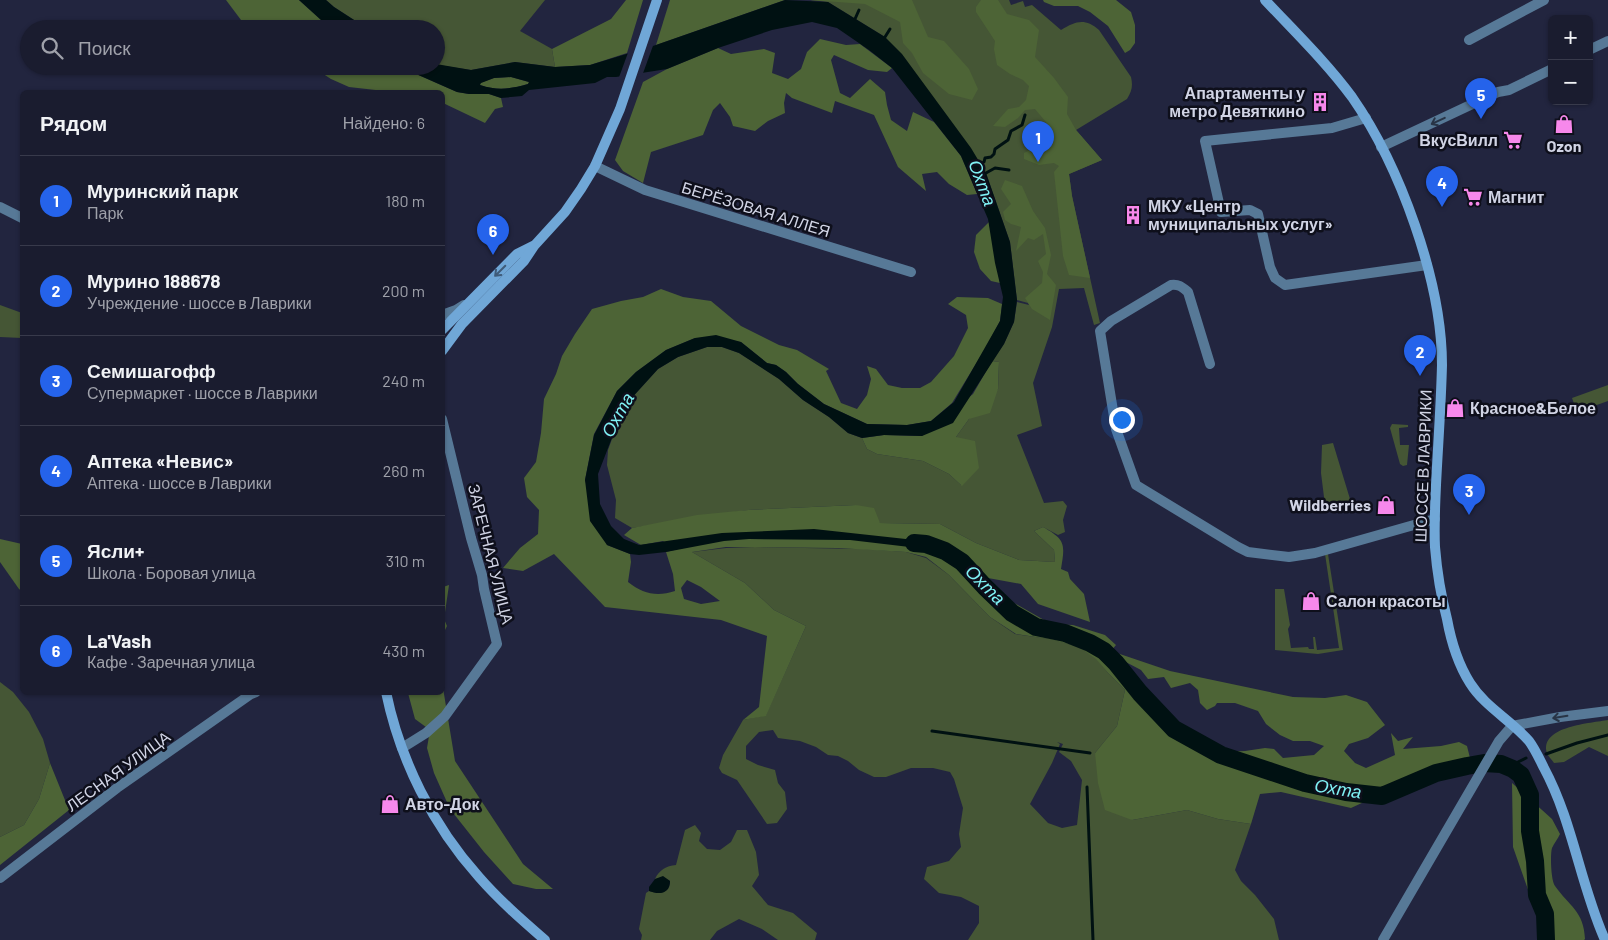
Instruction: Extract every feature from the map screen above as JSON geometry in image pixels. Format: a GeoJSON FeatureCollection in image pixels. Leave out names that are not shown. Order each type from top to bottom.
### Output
{"type":"FeatureCollection","features":[{"type":"Feature","properties":{"kind":"street"},"geometry":{"type":"LineString","coordinates":[[445,348],[462,324],[524,261],[534,246],[565,212],[581,189],[594,166],[620,109],[657,0]]}},
{"type":"Feature","properties":{"kind":"street","name":"ШОССЕ В ЛАВРИКИ"},"geometry":{"type":"LineString","coordinates":[[1265,0],[1334,75],[1366,118],[1382,147],[1412,215],[1434,290],[1442,352],[1435,547],[1439,579],[1454,649],[1471,684],[1495,711],[1522,734],[1532,747],[1544,769],[1559,799],[1589,900],[1605,940]]}},
{"type":"Feature","properties":{"kind":"street"},"geometry":{"type":"LineString","coordinates":[[1469,40],[1544,0]]}},
{"type":"Feature","properties":{"kind":"street"},"geometry":{"type":"LineString","coordinates":[[1593,48],[1608,41]]}},
{"type":"Feature","properties":{"kind":"street"},"geometry":{"type":"LineString","coordinates":[[1382,147],[1498,92],[1509,90],[1548,71]]}},
{"type":"Feature","properties":{"kind":"street"},"geometry":{"type":"LineString","coordinates":[[1366,118],[1332,128],[1205,141],[1221,212],[1250,210],[1258,214],[1270,267],[1275,278],[1285,285],[1427,265]]}},
{"type":"Feature","properties":{"kind":"street","name":"БЕРЁЗОВАЯ АЛЛЕЯ"},"geometry":{"type":"LineString","coordinates":[[594,166],[645,190],[911,272]]}},
{"type":"Feature","properties":{"kind":"street"},"geometry":{"type":"LineString","coordinates":[[0,208],[20,217]]}},
{"type":"Feature","properties":{"kind":"street"},"geometry":{"type":"LineString","coordinates":[[445,326],[517,254],[534,246]]}},
{"type":"Feature","properties":{"kind":"street"},"geometry":{"type":"LineString","coordinates":[[1210,364],[1188,292],[1176,285],[1171,285],[1111,321],[1100,331],[1116,429],[1136,485],[1248,552],[1289,557],[1316,553],[1435,519]]}},
{"type":"Feature","properties":{"kind":"street"},"geometry":{"type":"LineString","coordinates":[[445,314],[456,310],[470,301]]}},
{"type":"Feature","properties":{"kind":"street"},"geometry":{"type":"LineString","coordinates":[[445,326],[456,320],[466,310],[480,305]]}},
{"type":"Feature","properties":{"kind":"street"},"geometry":{"type":"LineString","coordinates":[[445,329],[447,332],[445,342]]}},
{"type":"Feature","properties":{"kind":"street","name":"ЗАРЕЧНАЯ УЛИЦА"},"geometry":{"type":"LineString","coordinates":[[402,748],[414,742],[445,716],[497,644],[482,575],[445,431]]}},
{"type":"Feature","properties":{"kind":"street","name":"ЛЕСНАЯ УЛИЦА"},"geometry":{"type":"LineString","coordinates":[[0,878],[117,788],[251,695]]}},
{"type":"Feature","properties":{"kind":"street"},"geometry":{"type":"LineString","coordinates":[[387,695],[402,748],[423,796],[437,821],[457,851],[479,877],[501,901],[545,940]]}},
{"type":"Feature","properties":{"kind":"street"},"geometry":{"type":"LineString","coordinates":[[1383,940],[1499,741],[1512,726],[1608,711]]}},
{"type":"Feature","properties":{"kind":"green space"},"geometry":{"type":"Polygon","coordinates":[[[226,0],[299,0],[321,20],[241,20],[226,0]]]}},
{"type":"Feature","properties":{"kind":"green space"},"geometry":{"type":"Polygon","coordinates":[[[326,0],[545,0],[520,31],[552,49],[555,67],[515,62],[471,70],[445,66],[445,20],[354,20],[326,0]]]}},
{"type":"Feature","properties":{"kind":"green space"},"geometry":{"type":"Polygon","coordinates":[[[626,0],[643,0],[627,53],[590,65],[555,67],[552,49],[611,19],[626,0]]]}},
{"type":"Feature","properties":{"kind":"green space"},"geometry":{"type":"Polygon","coordinates":[[[670,0],[785,0],[656,45],[670,0]]]}},
{"type":"Feature","properties":{"kind":"green space"},"geometry":{"type":"Polygon","coordinates":[[[810,0],[1009,0],[1011,5],[1023,1],[1025,7],[1032,5],[1061,30],[1080,22],[1094,26],[1099,30],[1131,77],[1132,88],[1127,99],[1076,130],[1102,160],[1069,174],[1072,196],[1100,323],[1094,325],[1084,288],[1059,289],[1052,327],[1033,383],[1042,426],[1017,435],[1044,503],[1063,501],[1067,506],[1063,520],[1065,532],[1058,535],[1043,527],[1034,531],[1054,550],[1055,562],[1019,560],[976,543],[940,524],[880,523],[856,505],[748,510],[632,528],[615,518],[616,500],[607,465],[608,450],[620,417],[628,402],[658,369],[678,357],[707,347],[722,347],[739,353],[779,379],[803,400],[829,417],[848,433],[862,438],[867,449],[877,454],[923,461],[949,474],[961,485],[956,437],[969,419],[998,389],[999,362],[992,361],[1004,344],[1014,322],[1017,302],[1029,305],[1017,300],[1010,242],[986,173],[885,37],[828,2],[810,0]]]}},
{"type":"Feature","properties":{"kind":"green space"},"geometry":{"type":"Polygon","coordinates":[[[810,0],[912,0],[928,37],[944,41],[969,69],[978,89],[972,100],[949,94],[923,73],[912,53],[903,43],[900,22],[865,4],[810,0]]]}},
{"type":"Feature","properties":{"kind":"green space"},"geometry":{"type":"Polygon","coordinates":[[[981,0],[998,0],[1007,14],[1029,20],[1039,30],[1035,57],[1068,97],[1067,114],[1076,130],[1102,160],[1069,174],[1090,278],[1069,275],[1063,256],[1054,172],[1059,166],[1054,163],[1039,165],[1024,159],[1024,153],[1034,148],[1044,149],[1047,145],[1044,142],[1029,138],[1023,129],[1030,123],[1042,129],[1051,139],[1051,128],[1035,109],[1025,110],[1018,118],[1005,127],[993,126],[1008,109],[1019,107],[1026,100],[1029,86],[1023,80],[997,65],[994,49],[995,41],[976,12],[976,7],[981,0]]]}},
{"type":"Feature","properties":{"kind":"green space"},"geometry":{"type":"Polygon","coordinates":[[[1043,0],[1116,0],[1131,12],[1135,25],[1135,43],[1125,53],[1108,26],[1090,12],[1078,6],[1054,6],[1043,0]]]}},
{"type":"Feature","properties":{"kind":"green space"},"geometry":{"type":"Polygon","coordinates":[[[820,39],[846,45],[860,44],[892,68],[887,72],[868,70],[834,55],[831,60],[840,93],[850,98],[870,79],[885,92],[891,120],[907,131],[913,112],[934,122],[961,156],[977,194],[967,195],[949,184],[937,172],[922,174],[926,191],[898,167],[874,115],[835,101],[832,113],[792,98],[786,93],[785,113],[768,121],[755,131],[733,126],[730,117],[720,103],[713,110],[703,135],[651,152],[643,183],[623,171],[615,160],[643,82],[667,69],[718,48],[731,54],[764,49],[775,53],[772,73],[788,79],[801,69],[807,52],[820,39]]]}},
{"type":"Feature","properties":{"kind":"green space"},"geometry":{"type":"Polygon","coordinates":[[[325,75],[418,75],[457,92],[489,94],[501,98],[503,107],[495,109],[485,123],[445,104],[445,90],[375,90],[349,87],[325,75]]]}},
{"type":"Feature","properties":{"kind":"green space"},"geometry":{"type":"Polygon","coordinates":[[[511,77],[529,82],[522,86],[504,89],[480,85],[480,83],[494,78],[511,77]]]}},
{"type":"Feature","properties":{"kind":"green space"},"geometry":{"type":"Polygon","coordinates":[[[1005,180],[1022,186],[1033,211],[1045,228],[1051,255],[1047,274],[1056,285],[1050,320],[1032,309],[1025,298],[1042,283],[1043,272],[1038,261],[1046,254],[1043,234],[1034,240],[1028,238],[1016,251],[1021,227],[1005,220],[1003,212],[1011,204],[1001,189],[1005,180]]]}},
{"type":"Feature","properties":{"kind":"green space"},"geometry":{"type":"Polygon","coordinates":[[[989,222],[1000,283],[991,281],[980,269],[974,252],[976,235],[989,222]]]}},
{"type":"Feature","properties":{"kind":"green space"},"geometry":{"type":"Polygon","coordinates":[[[661,289],[683,297],[711,301],[741,326],[779,345],[797,350],[829,369],[826,371],[841,403],[857,409],[867,395],[871,379],[867,366],[876,369],[888,385],[902,388],[920,388],[931,382],[954,356],[968,328],[966,315],[948,304],[957,297],[988,298],[1002,304],[1000,321],[985,349],[952,403],[931,421],[907,425],[867,424],[824,404],[786,372],[776,365],[767,363],[741,342],[695,338],[666,350],[636,372],[617,391],[594,434],[585,480],[607,545],[630,554],[631,562],[628,582],[639,589],[656,594],[675,591],[673,574],[666,552],[678,549],[663,541],[641,545],[624,535],[632,528],[697,515],[748,510],[856,505],[874,508],[880,523],[940,524],[976,543],[1019,560],[1055,562],[1054,550],[1034,531],[1043,527],[1060,539],[1063,548],[1061,569],[1068,572],[1070,579],[1084,594],[1090,622],[1038,604],[1021,584],[988,578],[980,573],[1002,596],[1051,624],[1073,625],[1105,635],[1116,645],[1111,651],[1170,671],[1293,697],[1325,698],[1346,695],[1367,702],[1385,725],[1368,738],[1349,744],[1344,751],[1355,763],[1366,768],[1395,755],[1391,733],[1398,741],[1413,737],[1403,749],[1441,746],[1459,742],[1467,746],[1470,758],[1444,765],[1351,808],[1281,792],[1260,794],[1251,824],[1218,819],[1187,810],[1132,820],[1105,810],[1098,783],[1095,753],[1117,726],[1125,690],[1096,659],[1079,647],[1049,639],[1016,634],[990,617],[949,575],[926,557],[906,552],[838,548],[726,547],[692,552],[745,583],[774,610],[806,626],[766,716],[743,720],[759,707],[767,636],[721,620],[605,607],[554,554],[523,571],[503,568],[520,548],[538,534],[539,510],[527,497],[524,478],[536,462],[544,399],[562,356],[592,309],[643,297],[661,289]],[[687,580],[681,588],[684,599],[701,604],[720,601],[701,587],[687,580]],[[1120,659],[1124,678],[1140,698],[1153,709],[1160,706],[1177,725],[1225,752],[1265,748],[1274,749],[1283,758],[1314,755],[1324,746],[1310,741],[1293,741],[1280,735],[1266,724],[1258,711],[1235,703],[1217,703],[1207,710],[1200,703],[1198,690],[1190,683],[1171,688],[1164,677],[1148,679],[1141,670],[1120,659]]]}},
{"type":"Feature","properties":{"kind":"green space"},"geometry":{"type":"Polygon","coordinates":[[[0,305],[20,312],[20,338],[0,337],[0,305]]]}},
{"type":"Feature","properties":{"kind":"green space"},"geometry":{"type":"Polygon","coordinates":[[[992,361],[999,362],[998,389],[990,413],[969,419],[956,437],[975,441],[979,468],[962,486],[949,474],[923,461],[877,454],[867,449],[862,438],[884,435],[922,436],[973,394],[992,361]]]}},
{"type":"Feature","properties":{"kind":"green space"},"geometry":{"type":"Polygon","coordinates":[[[1608,385],[1608,401],[1577,412],[1572,398],[1608,385]]]}},
{"type":"Feature","properties":{"kind":"green space"},"geometry":{"type":"Polygon","coordinates":[[[1392,424],[1408,425],[1408,427],[1399,428],[1400,445],[1409,445],[1407,465],[1403,466],[1400,464],[1390,428],[1392,424]]]}},
{"type":"Feature","properties":{"kind":"green space"},"geometry":{"type":"Polygon","coordinates":[[[1333,443],[1355,511],[1347,513],[1325,505],[1321,473],[1322,445],[1333,443]]]}},
{"type":"Feature","properties":{"kind":"green space"},"geometry":{"type":"Polygon","coordinates":[[[0,539],[20,544],[20,590],[19,589],[0,562],[0,539]]]}},
{"type":"Feature","properties":{"kind":"green space"},"geometry":{"type":"Polygon","coordinates":[[[726,548],[864,549],[906,552],[926,558],[949,575],[990,617],[1015,634],[1050,639],[1079,647],[1096,658],[1125,690],[1117,726],[1095,753],[1132,820],[1187,810],[1218,819],[1251,824],[1235,870],[1241,881],[1274,919],[1279,940],[968,940],[979,923],[979,906],[961,897],[939,893],[924,879],[927,867],[949,861],[961,847],[959,834],[963,808],[950,772],[933,768],[911,768],[886,777],[874,777],[859,770],[848,761],[838,756],[828,755],[816,747],[800,741],[778,738],[773,730],[759,732],[746,746],[746,759],[775,770],[778,783],[785,792],[787,809],[777,823],[767,824],[737,780],[722,773],[719,768],[723,755],[743,720],[766,715],[806,626],[774,610],[745,583],[692,552],[726,548]],[[1057,742],[1060,744],[1052,763],[1030,804],[1048,823],[1062,828],[1077,825],[1082,780],[1071,761],[1059,752],[1063,744],[1057,742]]]}},
{"type":"Feature","properties":{"kind":"green space"},"geometry":{"type":"Polygon","coordinates":[[[1325,554],[1328,554],[1343,650],[1318,654],[1275,650],[1275,589],[1284,589],[1290,625],[1288,629],[1291,648],[1308,647],[1309,649],[1314,649],[1313,637],[1315,637],[1317,650],[1339,648],[1325,554]]]}},
{"type":"Feature","properties":{"kind":"green space"},"geometry":{"type":"Polygon","coordinates":[[[449,585],[445,612],[445,586],[449,585]]]}},
{"type":"Feature","properties":{"kind":"green space"},"geometry":{"type":"Polygon","coordinates":[[[0,682],[13,692],[29,712],[43,739],[50,763],[39,799],[24,825],[0,837],[0,682]]]}},
{"type":"Feature","properties":{"kind":"green space"},"geometry":{"type":"Polygon","coordinates":[[[409,695],[444,695],[455,761],[523,864],[553,889],[536,889],[513,884],[484,852],[450,809],[434,773],[427,748],[430,730],[415,719],[409,695]]]}},
{"type":"Feature","properties":{"kind":"green space"},"geometry":{"type":"Polygon","coordinates":[[[1608,720],[1608,756],[1589,747],[1564,762],[1554,763],[1547,753],[1547,744],[1551,737],[1559,731],[1608,720]]]}},
{"type":"Feature","properties":{"kind":"green space"},"geometry":{"type":"Polygon","coordinates":[[[50,763],[69,810],[0,865],[0,837],[24,825],[39,799],[50,763]]]}},
{"type":"Feature","properties":{"kind":"green space"},"geometry":{"type":"Polygon","coordinates":[[[1512,783],[1552,819],[1560,834],[1551,851],[1553,879],[1560,893],[1579,915],[1584,930],[1584,940],[1543,940],[1544,935],[1513,847],[1512,783]]]}},
{"type":"Feature","properties":{"kind":"green space"},"geometry":{"type":"Polygon","coordinates":[[[695,825],[701,833],[699,841],[707,849],[720,850],[731,842],[737,830],[747,830],[756,852],[759,875],[752,886],[768,905],[793,913],[817,933],[815,940],[778,940],[762,929],[739,919],[717,931],[710,940],[641,940],[642,935],[639,929],[646,893],[649,891],[656,893],[666,891],[670,881],[663,877],[655,879],[663,869],[676,865],[685,830],[695,825]]]}},
{"type":"Feature","properties":{"kind":"water"},"geometry":{"type":"Polygon","coordinates":[[[299,0],[326,0],[354,20],[321,20],[299,0]]]}},
{"type":"Feature","properties":{"kind":"water"},"geometry":{"type":"Polygon","coordinates":[[[785,0],[828,2],[885,37],[902,54],[971,148],[986,173],[1010,242],[1017,300],[1014,322],[1004,344],[953,423],[922,436],[884,435],[862,438],[848,433],[829,417],[803,400],[779,379],[739,353],[722,347],[707,347],[678,357],[658,369],[628,402],[620,417],[598,474],[600,504],[611,526],[624,539],[639,545],[722,533],[814,529],[915,540],[939,548],[918,548],[850,540],[749,539],[724,541],[639,555],[630,554],[607,545],[590,521],[585,480],[594,435],[617,391],[636,372],[666,350],[695,338],[716,335],[741,342],[767,363],[776,365],[786,372],[824,404],[867,424],[907,425],[931,421],[954,402],[1000,321],[1003,297],[988,219],[961,156],[892,68],[837,28],[812,22],[772,30],[718,48],[667,69],[607,77],[595,83],[529,90],[522,96],[501,98],[489,94],[457,92],[418,75],[445,75],[445,66],[471,70],[515,62],[555,67],[590,65],[656,45],[785,0]],[[511,77],[494,78],[480,85],[504,89],[528,84],[529,82],[511,77]]]}},
{"type":"Feature","properties":{"kind":"water"},"geometry":{"type":"Polygon","coordinates":[[[663,876],[670,881],[668,889],[660,893],[649,891],[649,887],[655,879],[663,876]]]}},
{"type":"Feature","properties":{"kind":"pier"},"geometry":{"type":"Polygon","coordinates":[[[654,43],[642,76],[618,80],[629,50],[654,43]]]}},
{"type":"Feature","properties":{"kind":"waterway"},"geometry":{"type":"LineString","coordinates":[[855,19],[859,10]]}},
{"type":"Feature","properties":{"kind":"waterway"},"geometry":{"type":"LineString","coordinates":[[885,37],[890,29]]}},
{"type":"Feature","properties":{"kind":"waterway"},"geometry":{"type":"LineString","coordinates":[[980,164],[984,162],[985,158],[991,157],[995,149],[1008,140],[1011,131],[1022,125],[1025,115]]}},
{"type":"Feature","properties":{"kind":"waterway"},"geometry":{"type":"LineString","coordinates":[[986,173],[995,168],[1009,170]]}},
{"type":"Feature","properties":{"kind":"waterway","name":"Охта"},"geometry":{"type":"LineString","coordinates":[[914,543],[926,544],[945,551],[962,562],[1012,613],[1036,627],[1065,633],[1104,651],[1174,729],[1221,755],[1305,783],[1346,792],[1382,796],[1436,773],[1467,766],[1484,763],[1501,764],[1513,769],[1521,775],[1530,795],[1530,831],[1535,861],[1537,895],[1545,914],[1546,940]]}},
{"type":"Feature","properties":{"kind":"waterway"},"geometry":{"type":"LineString","coordinates":[[932,731],[1090,753]]}},
{"type":"Feature","properties":{"kind":"waterway"},"geometry":{"type":"LineString","coordinates":[[1546,754],[1608,735]]}},
{"type":"Feature","properties":{"kind":"waterway"},"geometry":{"type":"LineString","coordinates":[[1513,769],[1518,762],[1526,758]]}},
{"type":"Feature","properties":{"kind":"waterway"},"geometry":{"type":"LineString","coordinates":[[1087,787],[1093,940]]}},
{"type":"Feature","properties":{"kind":"place","name":"Апартаменты у метро Девяткино"},"geometry":{"type":"Point","coordinates":[1320,102]}},
{"type":"Feature","properties":{"kind":"place","name":"Ясли+"},"geometry":{"type":"Point","coordinates":[1481,119]}},
{"type":"Feature","properties":{"kind":"place","name":"Ozon"},"geometry":{"type":"Point","coordinates":[1564,124]}},
{"type":"Feature","properties":{"kind":"place","name":"ВкусВилл"},"geometry":{"type":"Point","coordinates":[1513,140]}},
{"type":"Feature","properties":{"kind":"place","name":"Муринский парк"},"geometry":{"type":"Point","coordinates":[1038,162]}},
{"type":"Feature","properties":{"kind":"place","name":"Магнит"},"geometry":{"type":"Point","coordinates":[1473,197]}},
{"type":"Feature","properties":{"kind":"place","name":"Аптека «Невис»"},"geometry":{"type":"Point","coordinates":[1442,207]}},
{"type":"Feature","properties":{"kind":"place","name":"МКУ «Центр муниципальных услуг»"},"geometry":{"type":"Point","coordinates":[1133,215]}},
{"type":"Feature","properties":{"kind":"place","name":"La'Vash"},"geometry":{"type":"Point","coordinates":[493,255]}},
{"type":"Feature","properties":{"kind":"place","name":"Мурино 188678"},"geometry":{"type":"Point","coordinates":[1420,376]}},
{"type":"Feature","properties":{"kind":"place","name":"Красное&Белое"},"geometry":{"type":"Point","coordinates":[1455,408]}},
{"type":"Feature","properties":{"kind":"place","name":"Wildberries"},"geometry":{"type":"Point","coordinates":[1386,505]}},
{"type":"Feature","properties":{"kind":"place","name":"Семишагофф"},"geometry":{"type":"Point","coordinates":[1469,515]}},
{"type":"Feature","properties":{"kind":"place","name":"Салон красоты"},"geometry":{"type":"Point","coordinates":[1311,601]}},
{"type":"Feature","properties":{"kind":"place","name":"Авто-Док"},"geometry":{"type":"Point","coordinates":[390,804]}}]}
